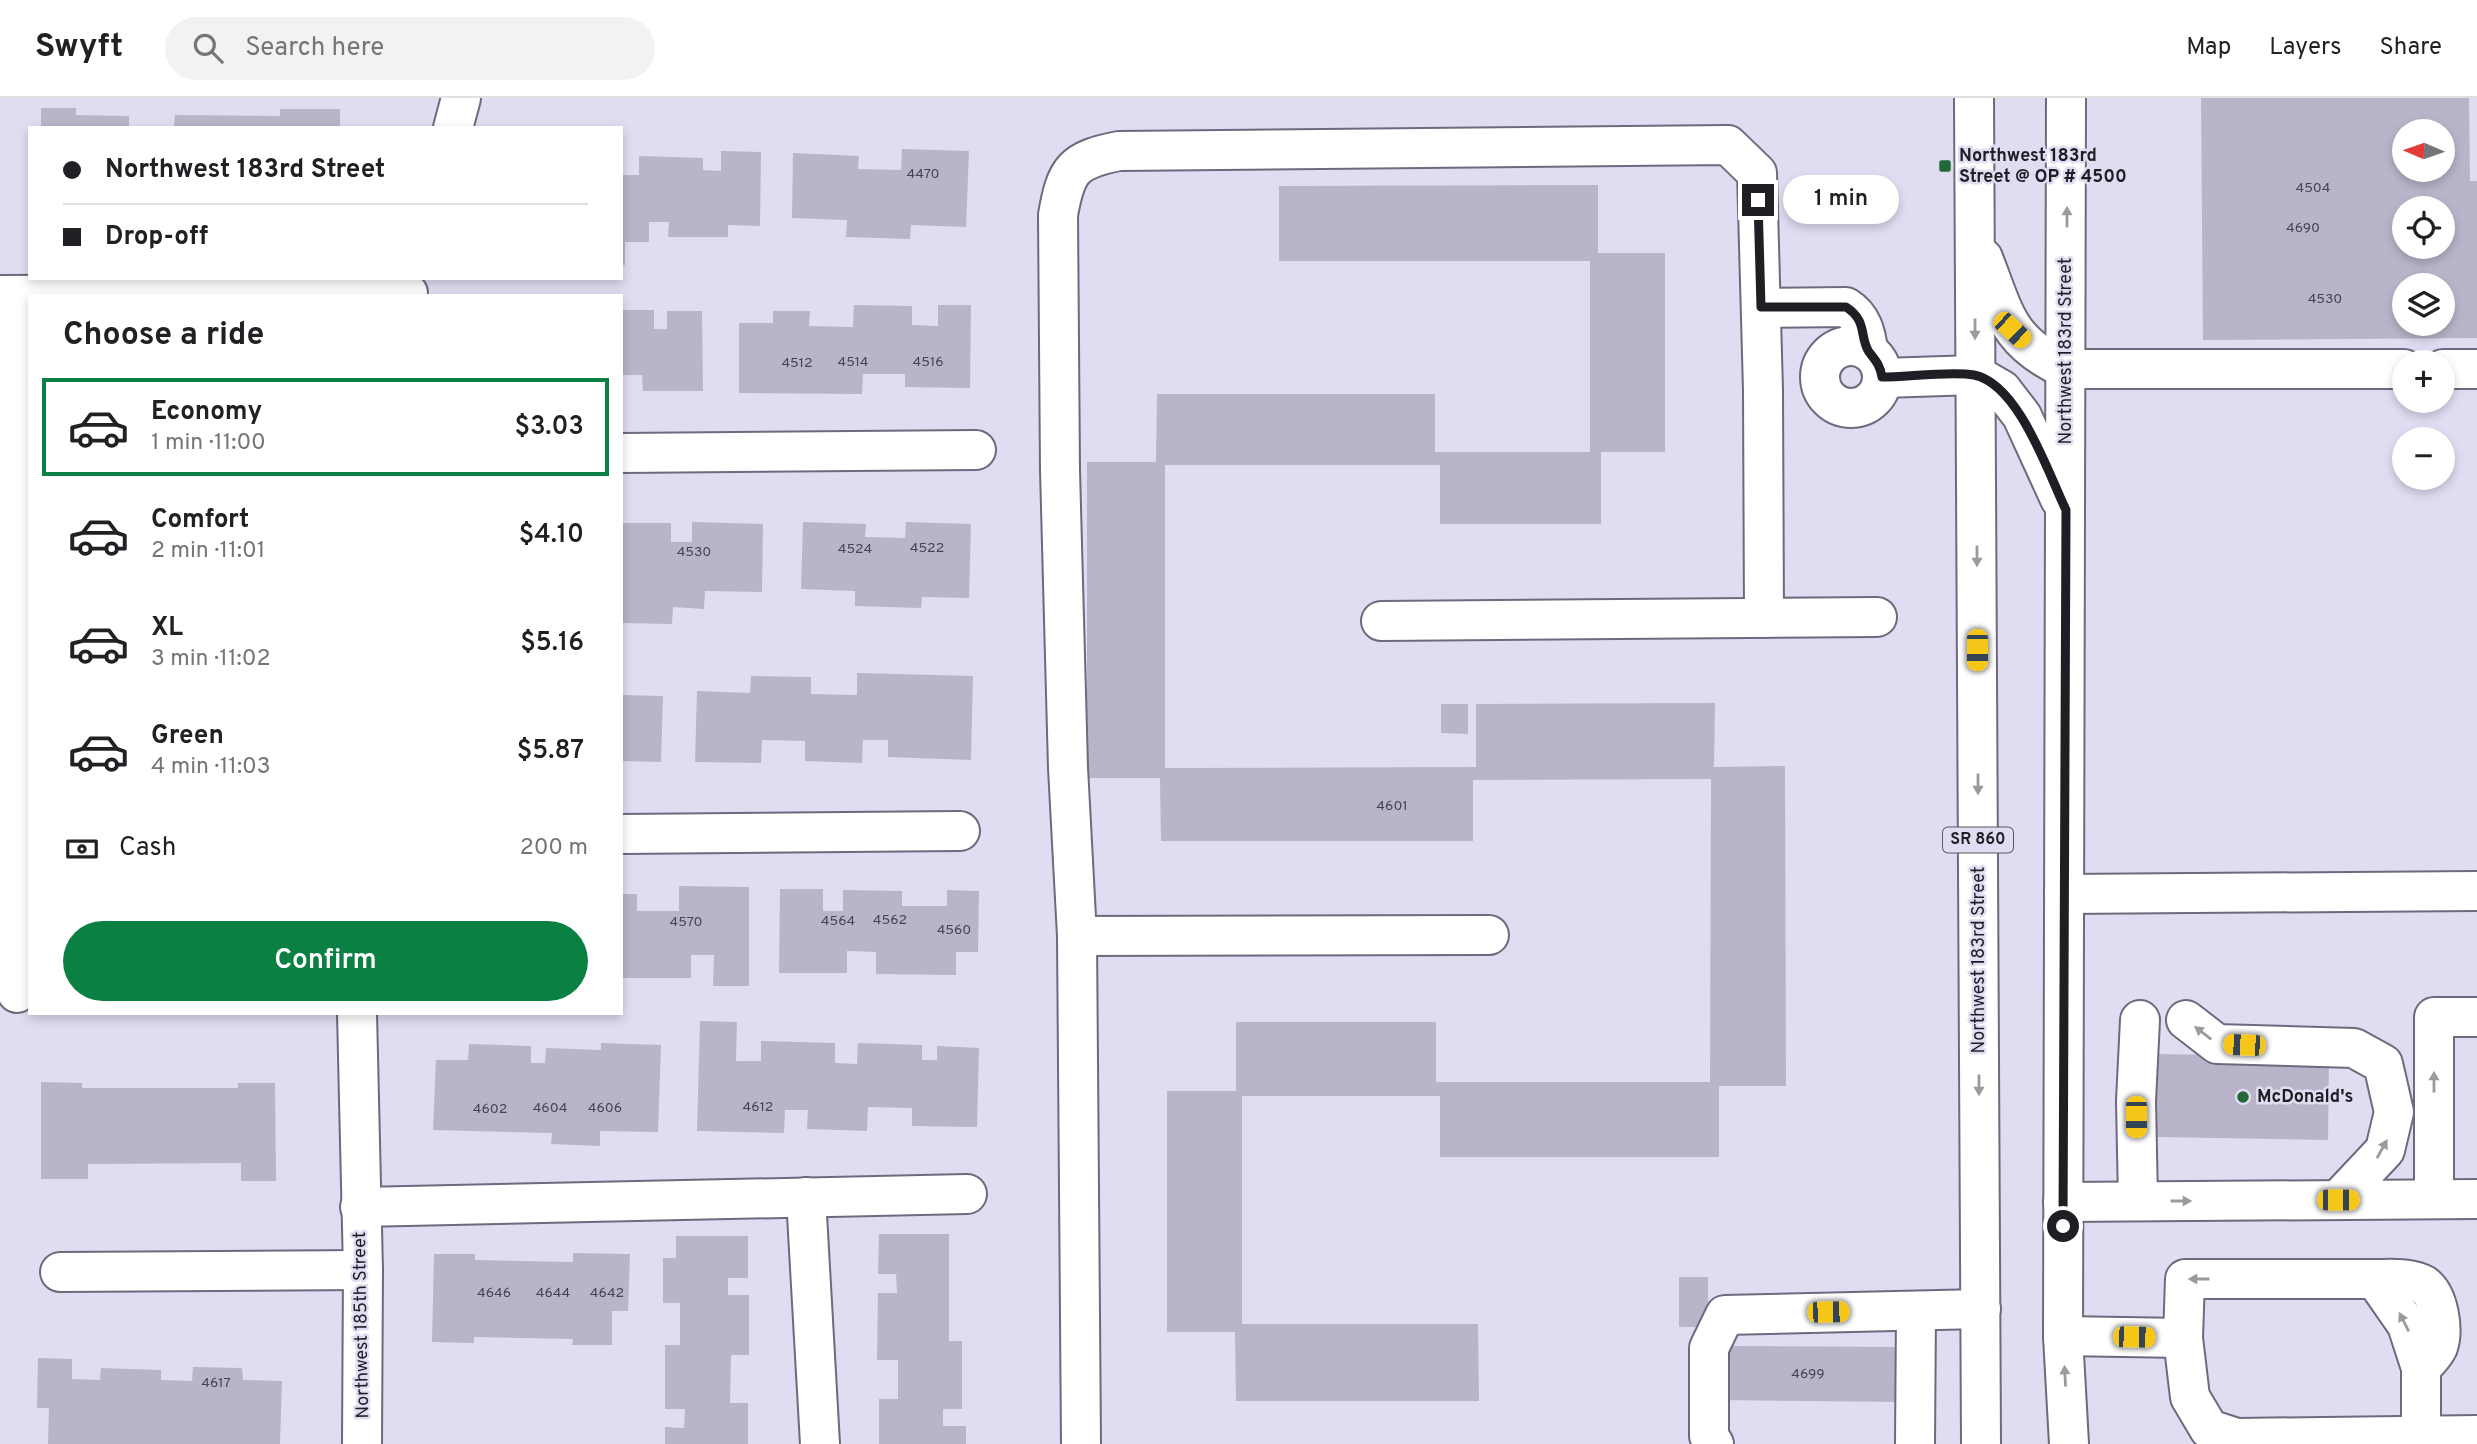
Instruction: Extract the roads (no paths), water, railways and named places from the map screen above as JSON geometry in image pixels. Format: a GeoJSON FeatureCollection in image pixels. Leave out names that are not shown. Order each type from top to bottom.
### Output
{"type":"FeatureCollection","features":[{"type":"Feature","properties":{"kind":"street"},"geometry":{"type":"LineString","coordinates":[[454,126],[461,98]]}},
{"type":"Feature","properties":{"kind":"street","name":"Northwest 183rd Street"},"geometry":{"type":"LineString","coordinates":[[1974,98],[1981,1444]]}},
{"type":"Feature","properties":{"kind":"street","name":"Northwest 183rd Street"},"geometry":{"type":"LineString","coordinates":[[2066,98],[2063,1336],[2069,1444]]}},
{"type":"Feature","properties":{"kind":"street"},"geometry":{"type":"LineString","coordinates":[[1081,1444],[1077,936],[1068,768],[1062,565],[1058,215],[1064,182],[1088,157],[1119,151],[1728,145],[1758,173],[1764,618]]}},
{"type":"Feature","properties":{"kind":"street"},"geometry":{"type":"LineString","coordinates":[[1975,236],[2012,330],[2042,358],[2066,369],[2392,369]]}},
{"type":"Feature","properties":{"kind":"street"},"geometry":{"type":"LineString","coordinates":[[72,294],[409,289]]}},
{"type":"Feature","properties":{"kind":"street"},"geometry":{"type":"LineString","coordinates":[[16,993],[21,531],[5,295],[28,295]]}},
{"type":"Feature","properties":{"kind":"street"},"geometry":{"type":"LineString","coordinates":[[1761,307],[1846,307],[1854,312],[1866,332],[1875,364],[1875,396],[1859,407],[1839,406],[1830,401],[1823,389],[1763,390]]}},
{"type":"Feature","properties":{"kind":"street"},"geometry":{"type":"LineString","coordinates":[[1875,364],[1976,375],[2002,390],[2022,416],[2066,510]]}},
{"type":"Feature","properties":{"kind":"street"},"geometry":{"type":"LineString","coordinates":[[2455,369],[2477,369]]}},
{"type":"Feature","properties":{"kind":"street"},"geometry":{"type":"LineString","coordinates":[[623,453],[976,450]]}},
{"type":"Feature","properties":{"kind":"street"},"geometry":{"type":"LineString","coordinates":[[1381,621],[1877,617]]}},
{"type":"Feature","properties":{"kind":"street"},"geometry":{"type":"LineString","coordinates":[[623,834],[960,831]]}},
{"type":"Feature","properties":{"kind":"street"},"geometry":{"type":"LineString","coordinates":[[2064,894],[2477,891]]}},
{"type":"Feature","properties":{"kind":"street"},"geometry":{"type":"LineString","coordinates":[[1077,936],[1489,935]]}},
{"type":"Feature","properties":{"kind":"street","name":"Northwest 185th Street"},"geometry":{"type":"LineString","coordinates":[[357,1015],[363,1270],[362,1444]]}},
{"type":"Feature","properties":{"kind":"street"},"geometry":{"type":"LineString","coordinates":[[2434,1199],[2434,1017],[2477,1017]]}},
{"type":"Feature","properties":{"kind":"street"},"geometry":{"type":"LineString","coordinates":[[2138,1201],[2136,1101],[2140,1020]]}},
{"type":"Feature","properties":{"kind":"street"},"geometry":{"type":"LineString","coordinates":[[2186,1020],[2217,1044],[2354,1048],[2383,1064],[2394,1112],[2385,1150],[2338,1200]]}},
{"type":"Feature","properties":{"kind":"street","name":"Northwest 185th Street"},"geometry":{"type":"LineString","coordinates":[[360,1207],[967,1194]]}},
{"type":"Feature","properties":{"kind":"street"},"geometry":{"type":"LineString","coordinates":[[807,1197],[820,1444]]}},
{"type":"Feature","properties":{"kind":"street"},"geometry":{"type":"LineString","coordinates":[[2063,1202],[2477,1199]]}},
{"type":"Feature","properties":{"kind":"street"},"geometry":{"type":"LineString","coordinates":[[60,1272],[363,1270]]}},
{"type":"Feature","properties":{"kind":"street"},"geometry":{"type":"LineString","coordinates":[[2421,1435],[2421,1368],[2407,1325],[2375,1279],[2185,1279],[2183,1338],[2190,1397],[2208,1429],[2237,1438],[2477,1435]]}},
{"type":"Feature","properties":{"kind":"street"},"geometry":{"type":"LineString","coordinates":[[1714,1444],[1709,1436],[1709,1348],[1725,1315],[1980,1309]]}},
{"type":"Feature","properties":{"kind":"street"},"geometry":{"type":"LineString","coordinates":[[1915,1444],[1916,1311]]}},
{"type":"Feature","properties":{"kind":"street"},"geometry":{"type":"LineString","coordinates":[[2063,1336],[2183,1338]]}},
{"type":"Feature","properties":{"kind":"place","name":"Northwest 183rd Street @ OP # 4500"},"geometry":{"type":"Point","coordinates":[1945,166]}},
{"type":"Feature","properties":{"kind":"place","name":"McDonald's"},"geometry":{"type":"Point","coordinates":[2243,1097]}}]}
